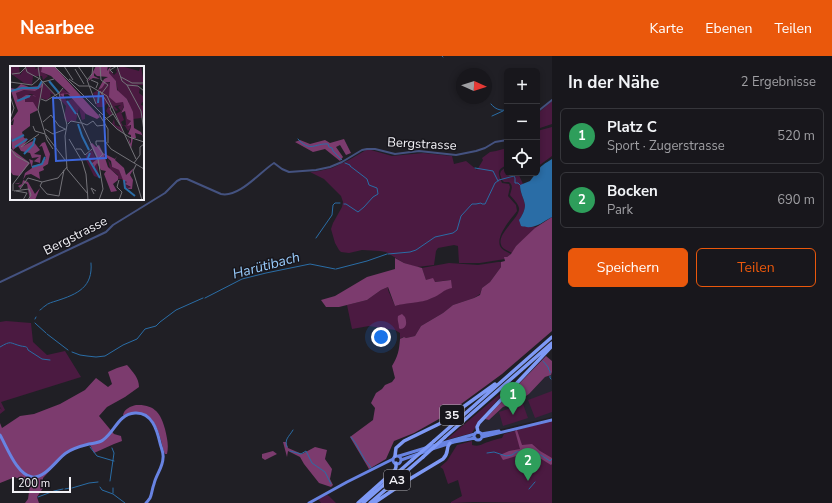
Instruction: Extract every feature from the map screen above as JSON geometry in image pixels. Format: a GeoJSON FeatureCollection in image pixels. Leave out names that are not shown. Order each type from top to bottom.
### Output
{"type":"FeatureCollection","features":[{"type":"Feature","properties":{"kind":"highway","name":"A3"},"geometry":{"type":"LineString","coordinates":[[363,503],[552,337]]}},
{"type":"Feature","properties":{"kind":"highway","name":"A3"},"geometry":{"type":"LineString","coordinates":[[370,503],[552,345]]}},
{"type":"Feature","properties":{"kind":"highway"},"geometry":{"type":"LineString","coordinates":[[478,435],[478,424],[552,345]]}},
{"type":"Feature","properties":{"kind":"highway","name":"35"},"geometry":{"type":"LineString","coordinates":[[396,460],[397,447],[404,441],[441,422],[512,372]]}},
{"type":"Feature","properties":{"kind":"highway","name":"35"},"geometry":{"type":"LineString","coordinates":[[374,503],[442,460],[447,455],[448,446],[450,443]]}},
{"type":"Feature","properties":{"kind":"highway"},"geometry":{"type":"LineString","coordinates":[[358,503],[395,470],[396,460]]}},
{"type":"Feature","properties":{"kind":"main road"},"geometry":{"type":"LineString","coordinates":[[0,435],[20,470],[30,476],[35,477],[40,476],[48,470],[61,456],[70,450],[80,446],[97,443],[106,438],[124,417],[134,413],[145,415],[151,419],[155,426],[164,457],[151,495],[146,503]]}},
{"type":"Feature","properties":{"kind":"main road"},"geometry":{"type":"LineString","coordinates":[[396,460],[432,446],[552,420]]}},
{"type":"Feature","properties":{"kind":"main road"},"geometry":{"type":"LineString","coordinates":[[309,503],[386,463],[478,435]]}},
{"type":"Feature","properties":{"kind":"street"},"geometry":{"type":"LineString","coordinates":[[540,110],[552,100]]}},
{"type":"Feature","properties":{"kind":"street","name":"Bergstrasse"},"geometry":{"type":"LineString","coordinates":[[0,282],[106,232],[165,193],[181,178],[227,195],[248,184],[274,163],[289,172],[316,170],[330,167],[342,162],[367,148],[395,154],[420,151],[456,155],[476,151],[495,142],[504,140]]}},
{"type":"Feature","properties":{"kind":"shaded area"},"geometry":{"type":"Polygon","coordinates":[[[552,101],[552,124],[540,128],[540,111],[552,101]]]}},
{"type":"Feature","properties":{"kind":"shaded area"},"geometry":{"type":"Polygon","coordinates":[[[552,127],[552,156],[540,165],[540,140],[540,130],[552,127]]]}},
{"type":"Feature","properties":{"kind":"shaded area"},"geometry":{"type":"Polygon","coordinates":[[[344,139],[351,153],[346,155],[340,145],[336,147],[343,157],[340,161],[325,149],[313,152],[295,142],[300,140],[310,144],[325,140],[330,143],[344,139]]]}},
{"type":"Feature","properties":{"kind":"shaded area"},"geometry":{"type":"Polygon","coordinates":[[[504,149],[504,167],[500,170],[499,174],[502,183],[509,184],[510,187],[508,196],[516,205],[517,211],[502,232],[499,242],[502,249],[511,254],[505,257],[505,259],[480,263],[459,263],[458,246],[454,245],[438,248],[436,251],[434,265],[417,267],[404,263],[386,252],[362,250],[349,253],[341,252],[335,243],[331,229],[342,207],[343,202],[341,196],[324,179],[310,172],[332,168],[366,150],[392,156],[423,153],[452,156],[454,164],[466,161],[477,170],[483,160],[482,158],[490,152],[504,149]]]}},
{"type":"Feature","properties":{"kind":"shaded area"},"geometry":{"type":"Polygon","coordinates":[[[504,168],[504,176],[519,176],[523,184],[520,186],[520,189],[525,207],[519,220],[535,227],[539,226],[516,246],[512,253],[503,248],[501,238],[516,217],[519,208],[517,203],[510,195],[512,188],[511,185],[509,182],[504,182],[502,180],[500,174],[504,168]]]}},
{"type":"Feature","properties":{"kind":"shaded area"},"geometry":{"type":"Polygon","coordinates":[[[552,217],[552,331],[502,374],[446,415],[414,433],[394,441],[386,459],[369,469],[350,437],[373,420],[375,408],[371,403],[376,393],[385,385],[392,382],[395,378],[392,366],[398,353],[400,339],[415,336],[421,326],[443,313],[453,305],[480,295],[482,288],[490,282],[501,267],[501,262],[505,261],[504,257],[511,254],[516,246],[535,228],[552,217]]]}},
{"type":"Feature","properties":{"kind":"shaded area"},"geometry":{"type":"Polygon","coordinates":[[[395,258],[404,263],[422,268],[426,280],[433,278],[435,282],[451,280],[452,288],[427,300],[395,306],[388,287],[367,300],[339,307],[326,307],[321,300],[335,296],[367,277],[395,269],[395,258]]]}},
{"type":"Feature","properties":{"kind":"shaded area"},"geometry":{"type":"Polygon","coordinates":[[[501,262],[501,267],[490,282],[482,288],[480,294],[474,298],[453,305],[443,313],[421,326],[415,336],[406,338],[403,337],[400,339],[400,333],[395,330],[369,326],[352,329],[347,305],[367,300],[388,287],[395,306],[430,299],[451,288],[450,280],[434,282],[426,280],[422,268],[449,263],[478,265],[501,262]]]}},
{"type":"Feature","properties":{"kind":"shaded area"},"geometry":{"type":"Polygon","coordinates":[[[402,314],[405,317],[406,323],[404,328],[400,329],[398,316],[402,314]]]}},
{"type":"Feature","properties":{"kind":"shaded area"},"geometry":{"type":"Polygon","coordinates":[[[0,322],[31,323],[33,342],[47,355],[65,351],[81,377],[1,402],[5,410],[0,414],[0,408],[2,410],[0,407],[0,322]]]}},
{"type":"Feature","properties":{"kind":"shaded area"},"geometry":{"type":"Polygon","coordinates":[[[546,356],[552,361],[551,375],[545,377],[529,394],[518,402],[503,407],[489,420],[485,419],[546,356]]]}},
{"type":"Feature","properties":{"kind":"shaded area"},"geometry":{"type":"Polygon","coordinates":[[[127,365],[137,378],[139,387],[107,407],[99,416],[114,434],[121,436],[122,441],[94,453],[89,443],[69,450],[43,478],[43,488],[37,497],[39,503],[25,503],[28,499],[30,485],[27,483],[15,477],[0,483],[0,423],[2,428],[20,416],[34,414],[60,404],[85,390],[96,378],[108,387],[112,384],[108,372],[127,365]]]}},
{"type":"Feature","properties":{"kind":"shaded area"},"geometry":{"type":"Polygon","coordinates":[[[552,372],[552,417],[484,433],[479,430],[479,426],[485,419],[489,420],[503,407],[518,402],[529,394],[545,377],[551,375],[552,372]]]}},
{"type":"Feature","properties":{"kind":"shaded area"},"geometry":{"type":"Polygon","coordinates":[[[515,381],[477,423],[472,433],[446,440],[515,381]]]}},
{"type":"Feature","properties":{"kind":"shaded area"},"geometry":{"type":"Polygon","coordinates":[[[552,391],[552,412],[535,418],[528,400],[552,391]]]}},
{"type":"Feature","properties":{"kind":"shaded area"},"geometry":{"type":"Polygon","coordinates":[[[523,404],[528,418],[503,426],[499,412],[523,404]]]}},
{"type":"Feature","properties":{"kind":"shaded area"},"geometry":{"type":"Polygon","coordinates":[[[136,405],[148,406],[159,414],[163,423],[168,445],[167,454],[164,452],[155,424],[148,416],[139,413],[123,415],[126,409],[136,405]]]}},
{"type":"Feature","properties":{"kind":"shaded area"},"geometry":{"type":"Polygon","coordinates":[[[552,420],[552,503],[451,503],[462,496],[458,480],[448,484],[443,469],[440,467],[447,461],[457,445],[472,441],[472,445],[479,445],[502,438],[504,434],[552,420]]]}},
{"type":"Feature","properties":{"kind":"shaded area"},"geometry":{"type":"Polygon","coordinates":[[[517,430],[522,445],[532,444],[552,458],[551,465],[530,452],[503,460],[500,455],[509,451],[520,449],[515,431],[517,430]]]}},
{"type":"Feature","properties":{"kind":"shaded area"},"geometry":{"type":"Polygon","coordinates":[[[283,442],[286,442],[288,448],[302,454],[315,447],[327,450],[325,459],[332,469],[330,479],[333,485],[331,487],[319,483],[300,457],[288,451],[287,457],[283,442]]]}},
{"type":"Feature","properties":{"kind":"shaded area"},"geometry":{"type":"Polygon","coordinates":[[[273,451],[277,454],[265,460],[262,458],[262,454],[273,451]]]}},
{"type":"Feature","properties":{"kind":"shaded area"},"geometry":{"type":"Polygon","coordinates":[[[327,495],[336,503],[321,503],[318,499],[327,495]]]}},
{"type":"Feature","properties":{"kind":"water"},"geometry":{"type":"Polygon","coordinates":[[[552,159],[552,217],[541,224],[530,227],[521,226],[519,220],[525,205],[520,185],[530,181],[534,176],[540,176],[540,168],[552,159]]]}},
{"type":"Feature","properties":{"kind":"waterway"},"geometry":{"type":"LineString","coordinates":[[491,104],[498,109],[504,110]]}},
{"type":"Feature","properties":{"kind":"waterway"},"geometry":{"type":"LineString","coordinates":[[492,116],[503,111]]}},
{"type":"Feature","properties":{"kind":"waterway"},"geometry":{"type":"LineString","coordinates":[[298,139],[306,146],[328,144],[329,147],[332,148],[342,160]]}},
{"type":"Feature","properties":{"kind":"waterway"},"geometry":{"type":"LineString","coordinates":[[344,204],[358,212],[378,194],[377,188],[369,185],[367,179],[350,165],[345,163]]}},
{"type":"Feature","properties":{"kind":"waterway"},"geometry":{"type":"LineString","coordinates":[[475,168],[493,171],[498,181]]}},
{"type":"Feature","properties":{"kind":"waterway","name":"Harütibach"},"geometry":{"type":"LineString","coordinates":[[388,254],[410,252],[416,250],[435,237],[453,233],[457,230],[461,216],[472,204],[485,204],[495,183],[499,180],[514,176],[515,183],[518,183],[521,186]]}},
{"type":"Feature","properties":{"kind":"waterway"},"geometry":{"type":"LineString","coordinates":[[316,238],[332,215],[333,205],[335,203],[340,203]]}},
{"type":"Feature","properties":{"kind":"waterway","name":"Harütibach"},"geometry":{"type":"LineString","coordinates":[[336,269],[387,254]]}},
{"type":"Feature","properties":{"kind":"waterway"},"geometry":{"type":"LineString","coordinates":[[40,310],[48,304],[77,292],[87,284],[91,271],[91,263]]}},
{"type":"Feature","properties":{"kind":"waterway","name":"Harütibach"},"geometry":{"type":"LineString","coordinates":[[205,298],[242,279],[266,273],[310,264],[335,269]]}},
{"type":"Feature","properties":{"kind":"waterway"},"geometry":{"type":"LineString","coordinates":[[72,352],[87,356],[105,356],[123,345],[137,339],[145,329],[156,326],[176,310],[203,298]]}},
{"type":"Feature","properties":{"kind":"waterway"},"geometry":{"type":"LineString","coordinates":[[35,323],[46,333]]}},
{"type":"Feature","properties":{"kind":"waterway"},"geometry":{"type":"LineString","coordinates":[[47,334],[68,350]]}},
{"type":"Feature","properties":{"kind":"waterway"},"geometry":{"type":"LineString","coordinates":[[0,347],[7,343],[12,343],[26,347],[42,359],[50,360]]}},
{"type":"Feature","properties":{"kind":"waterway"},"geometry":{"type":"LineString","coordinates":[[543,361],[548,367],[550,373]]}},
{"type":"Feature","properties":{"kind":"waterway"},"geometry":{"type":"LineString","coordinates":[[287,447],[287,440],[293,430]]}},
{"type":"Feature","properties":{"kind":"waterway"},"geometry":{"type":"LineString","coordinates":[[351,437],[371,468]]}},
{"type":"Feature","properties":{"kind":"waterway"},"geometry":{"type":"LineString","coordinates":[[90,447],[97,456],[114,461]]}},
{"type":"Feature","properties":{"kind":"waterway"},"geometry":{"type":"LineString","coordinates":[[110,481],[114,453],[112,448]]}},
{"type":"Feature","properties":{"kind":"waterway"},"geometry":{"type":"LineString","coordinates":[[487,453],[494,452],[506,456],[512,455],[516,452],[533,450],[550,461],[552,459]]}},
{"type":"Feature","properties":{"kind":"waterway"},"geometry":{"type":"LineString","coordinates":[[290,451],[301,454],[306,451],[312,463],[325,472],[331,484]]}},
{"type":"Feature","properties":{"kind":"waterway"},"geometry":{"type":"LineString","coordinates":[[72,488],[98,482]]}},
{"type":"Feature","properties":{"kind":"waterway"},"geometry":{"type":"LineString","coordinates":[[529,489],[535,482]]}},
{"type":"Feature","properties":{"kind":"waterway"},"geometry":{"type":"LineString","coordinates":[[100,487],[102,490],[113,494],[125,503]]}},
{"type":"Feature","properties":{"kind":"waterway"},"geometry":{"type":"LineString","coordinates":[[65,489],[70,488]]}},
{"type":"Feature","properties":{"kind":"waterway"},"geometry":{"type":"LineString","coordinates":[[113,488],[113,493]]}},
{"type":"Feature","properties":{"kind":"waterway"},"geometry":{"type":"LineString","coordinates":[[38,497],[63,489]]}},
{"type":"Feature","properties":{"kind":"place","name":"Platz C"},"geometry":{"type":"Point","coordinates":[513,415]}},
{"type":"Feature","properties":{"kind":"place","name":"Bocken"},"geometry":{"type":"Point","coordinates":[528,481]}}]}
